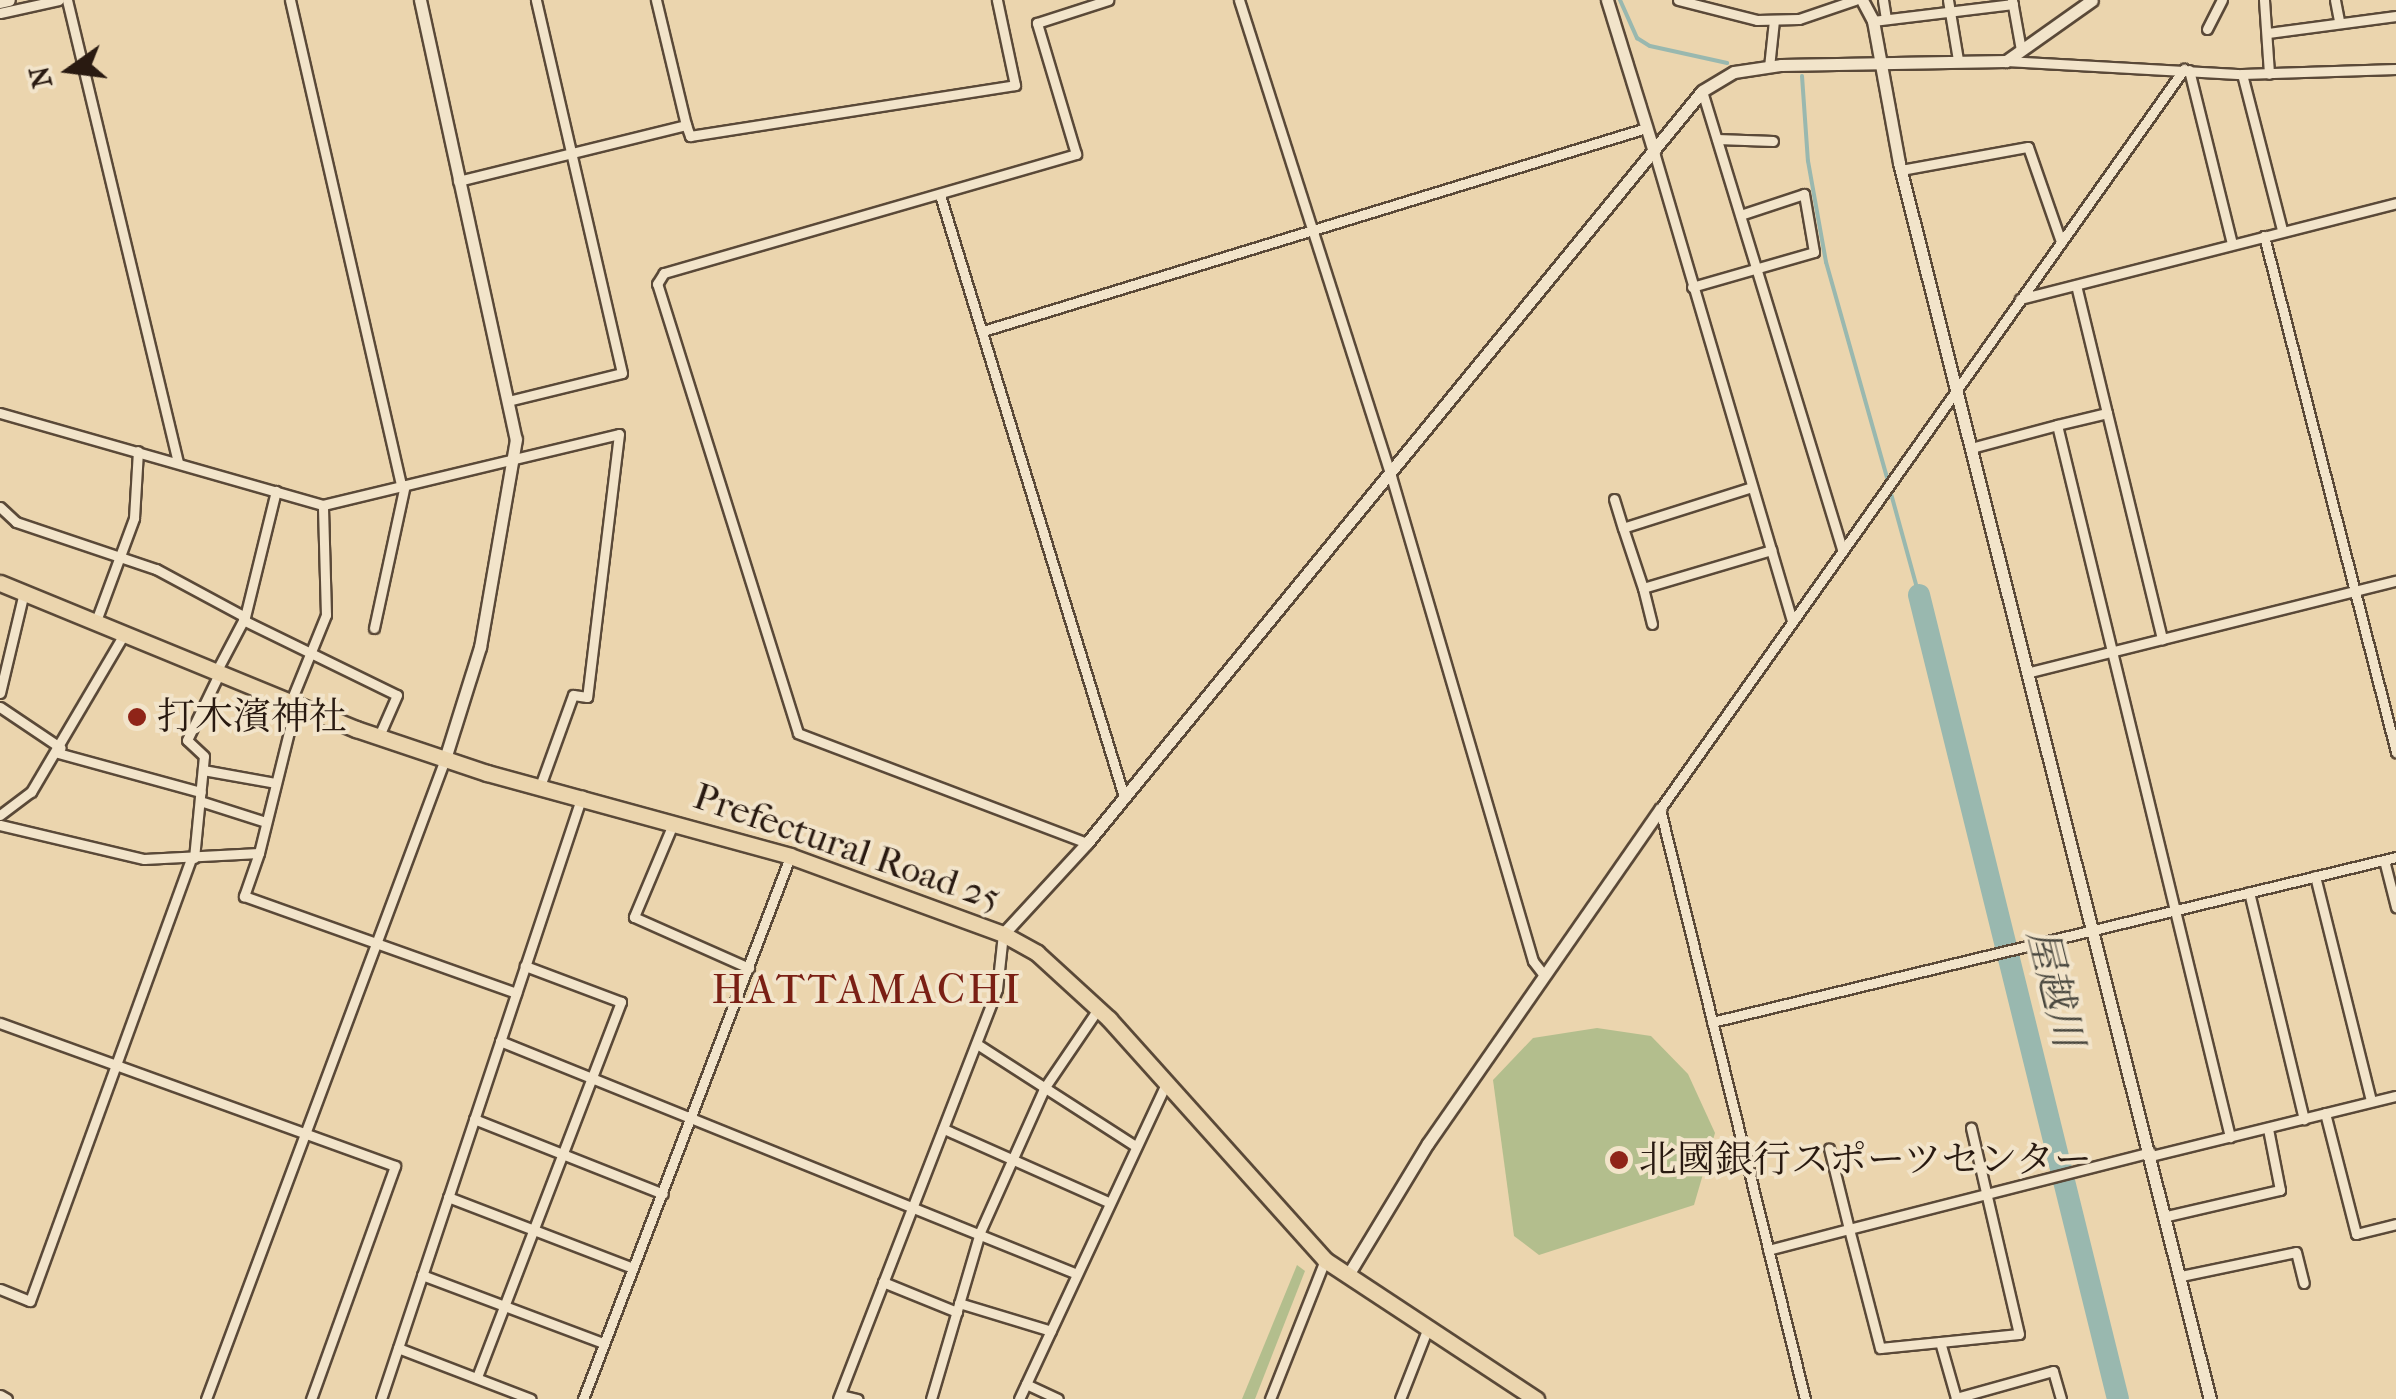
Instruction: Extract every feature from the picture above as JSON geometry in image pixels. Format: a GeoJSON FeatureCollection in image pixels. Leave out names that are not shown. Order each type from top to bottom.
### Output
{"type":"FeatureCollection","features":[{"type":"Feature","properties":{"kind":"main road","name":"Prefectural Road 25"},"geometry":{"type":"LineString","coordinates":[[0,583],[379,736],[673,822],[1004,934],[1037,953],[1098,1010],[1325,1260],[1534,1398]]}},
{"type":"Feature","properties":{"kind":"street"},"geometry":{"type":"LineString","coordinates":[[0,2],[9,0]]}},
{"type":"Feature","properties":{"kind":"street"},"geometry":{"type":"LineString","coordinates":[[0,14],[59,0]]}},
{"type":"Feature","properties":{"kind":"street"},"geometry":{"type":"LineString","coordinates":[[67,0],[178,462]]}},
{"type":"Feature","properties":{"kind":"street"},"geometry":{"type":"LineString","coordinates":[[290,0],[403,486],[374,628]]}},
{"type":"Feature","properties":{"kind":"street"},"geometry":{"type":"LineString","coordinates":[[206,1399],[444,758],[480,647],[517,457],[420,0]]}},
{"type":"Feature","properties":{"kind":"street"},"geometry":{"type":"LineString","coordinates":[[508,401],[622,373],[536,0]]}},
{"type":"Feature","properties":{"kind":"street"},"geometry":{"type":"LineString","coordinates":[[656,0],[690,136],[1015,86],[997,0]]}},
{"type":"Feature","properties":{"kind":"street"},"geometry":{"type":"LineString","coordinates":[[1087,843],[798,733],[657,284],[664,273],[1076,154],[1037,23],[1108,0]]}},
{"type":"Feature","properties":{"kind":"street"},"geometry":{"type":"LineString","coordinates":[[1239,0],[1390,476],[1533,961],[1543,974]]}},
{"type":"Feature","properties":{"kind":"street"},"geometry":{"type":"LineString","coordinates":[[1608,0],[1792,620]]}},
{"type":"Feature","properties":{"kind":"street"},"geometry":{"type":"LineString","coordinates":[[1678,0],[1774,20],[1799,19],[1858,0],[1880,20],[1952,14],[2012,2],[2020,50]]}},
{"type":"Feature","properties":{"kind":"street"},"geometry":{"type":"LineString","coordinates":[[1883,0],[1882,59],[1902,170],[1959,382],[2210,1399]]}},
{"type":"Feature","properties":{"kind":"street"},"geometry":{"type":"LineString","coordinates":[[1948,0],[1958,60]]}},
{"type":"Feature","properties":{"kind":"street"},"geometry":{"type":"LineString","coordinates":[[2006,61],[2092,0]]}},
{"type":"Feature","properties":{"kind":"street"},"geometry":{"type":"LineString","coordinates":[[2207,29],[2222,0]]}},
{"type":"Feature","properties":{"kind":"street"},"geometry":{"type":"LineString","coordinates":[[2264,0],[2269,74]]}},
{"type":"Feature","properties":{"kind":"street"},"geometry":{"type":"LineString","coordinates":[[2335,0],[2339,21]]}},
{"type":"Feature","properties":{"kind":"street"},"geometry":{"type":"LineString","coordinates":[[2268,32],[2396,16]]}},
{"type":"Feature","properties":{"kind":"street"},"geometry":{"type":"LineString","coordinates":[[1769,67],[1774,20]]}},
{"type":"Feature","properties":{"kind":"street"},"geometry":{"type":"LineString","coordinates":[[858,1399],[839,1397],[997,989],[1004,934],[1087,843],[1702,91],[1734,72],[1882,59],[2006,61],[2242,74],[2396,69]]}},
{"type":"Feature","properties":{"kind":"street"},"geometry":{"type":"LineString","coordinates":[[1348,1275],[1543,974],[1959,382],[2187,69]]}},
{"type":"Feature","properties":{"kind":"street"},"geometry":{"type":"LineString","coordinates":[[2187,69],[2232,244]]}},
{"type":"Feature","properties":{"kind":"street"},"geometry":{"type":"LineString","coordinates":[[2242,74],[2282,230]]}},
{"type":"Feature","properties":{"kind":"street"},"geometry":{"type":"LineString","coordinates":[[1702,91],[1842,548]]}},
{"type":"Feature","properties":{"kind":"street"},"geometry":{"type":"LineString","coordinates":[[458,181],[686,125]]}},
{"type":"Feature","properties":{"kind":"street"},"geometry":{"type":"LineString","coordinates":[[983,331],[1646,128]]}},
{"type":"Feature","properties":{"kind":"street"},"geometry":{"type":"LineString","coordinates":[[1717,139],[1773,141]]}},
{"type":"Feature","properties":{"kind":"street"},"geometry":{"type":"LineString","coordinates":[[1902,170],[2028,147],[2061,242]]}},
{"type":"Feature","properties":{"kind":"street"},"geometry":{"type":"LineString","coordinates":[[1692,287],[1814,252],[1804,194],[1740,215]]}},
{"type":"Feature","properties":{"kind":"street"},"geometry":{"type":"LineString","coordinates":[[940,195],[1124,798]]}},
{"type":"Feature","properties":{"kind":"street"},"geometry":{"type":"LineString","coordinates":[[2020,300],[2396,203]]}},
{"type":"Feature","properties":{"kind":"street"},"geometry":{"type":"LineString","coordinates":[[2264,236],[2396,752]]}},
{"type":"Feature","properties":{"kind":"street"},"geometry":{"type":"LineString","coordinates":[[2076,285],[2162,639]]}},
{"type":"Feature","properties":{"kind":"street"},"geometry":{"type":"LineString","coordinates":[[1974,446],[2107,412]]}},
{"type":"Feature","properties":{"kind":"street"},"geometry":{"type":"LineString","coordinates":[[0,413],[323,506],[619,434],[587,697],[573,695],[540,786]]}},
{"type":"Feature","properties":{"kind":"street"},"geometry":{"type":"LineString","coordinates":[[2057,425],[2230,1137]]}},
{"type":"Feature","properties":{"kind":"street"},"geometry":{"type":"LineString","coordinates":[[96,621],[134,518],[138,451]]}},
{"type":"Feature","properties":{"kind":"street"},"geometry":{"type":"LineString","coordinates":[[1623,528],[1752,487]]}},
{"type":"Feature","properties":{"kind":"street"},"geometry":{"type":"LineString","coordinates":[[0,1289],[30,1302],[192,858],[204,756],[187,740],[244,619],[276,490]]}},
{"type":"Feature","properties":{"kind":"street"},"geometry":{"type":"LineString","coordinates":[[1614,500],[1652,624]]}},
{"type":"Feature","properties":{"kind":"street"},"geometry":{"type":"LineString","coordinates":[[323,506],[326,615],[294,702],[259,853],[244,896],[516,993]]}},
{"type":"Feature","properties":{"kind":"street"},"geometry":{"type":"LineString","coordinates":[[0,508],[16,522],[120,560],[156,568],[244,619],[398,695],[379,736]]}},
{"type":"Feature","properties":{"kind":"street"},"geometry":{"type":"LineString","coordinates":[[1642,588],[1771,550]]}},
{"type":"Feature","properties":{"kind":"street"},"geometry":{"type":"LineString","coordinates":[[2030,672],[2396,581]]}},
{"type":"Feature","properties":{"kind":"street"},"geometry":{"type":"LineString","coordinates":[[0,691],[24,592]]}},
{"type":"Feature","properties":{"kind":"street"},"geometry":{"type":"LineString","coordinates":[[0,815],[31,792],[59,751],[126,632]]}},
{"type":"Feature","properties":{"kind":"street"},"geometry":{"type":"LineString","coordinates":[[0,708],[59,751],[200,796],[266,822]]}},
{"type":"Feature","properties":{"kind":"street"},"geometry":{"type":"LineString","coordinates":[[203,770],[274,782]]}},
{"type":"Feature","properties":{"kind":"street"},"geometry":{"type":"LineString","coordinates":[[382,1399],[582,796]]}},
{"type":"Feature","properties":{"kind":"street"},"geometry":{"type":"LineString","coordinates":[[1660,810],[1805,1399]]}},
{"type":"Feature","properties":{"kind":"street"},"geometry":{"type":"LineString","coordinates":[[673,822],[634,918],[749,968]]}},
{"type":"Feature","properties":{"kind":"street"},"geometry":{"type":"LineString","coordinates":[[0,825],[144,859],[259,853]]}},
{"type":"Feature","properties":{"kind":"street"},"geometry":{"type":"LineString","coordinates":[[1712,1022],[2396,857]]}},
{"type":"Feature","properties":{"kind":"street"},"geometry":{"type":"LineString","coordinates":[[583,1399],[792,860]]}},
{"type":"Feature","properties":{"kind":"street"},"geometry":{"type":"LineString","coordinates":[[2384,860],[2396,908]]}},
{"type":"Feature","properties":{"kind":"street"},"geometry":{"type":"LineString","coordinates":[[2315,876],[2371,1102]]}},
{"type":"Feature","properties":{"kind":"street"},"geometry":{"type":"LineString","coordinates":[[2249,892],[2304,1119]]}},
{"type":"Feature","properties":{"kind":"street"},"geometry":{"type":"LineString","coordinates":[[476,1377],[621,1002],[525,966]]}},
{"type":"Feature","properties":{"kind":"street"},"geometry":{"type":"LineString","coordinates":[[930,1399],[980,1232],[1045,1087],[1098,1010]]}},
{"type":"Feature","properties":{"kind":"street"},"geometry":{"type":"LineString","coordinates":[[0,1023],[395,1166],[311,1399]]}},
{"type":"Feature","properties":{"kind":"street"},"geometry":{"type":"LineString","coordinates":[[500,1041],[913,1204],[1077,1274]]}},
{"type":"Feature","properties":{"kind":"street"},"geometry":{"type":"LineString","coordinates":[[977,1044],[1134,1144]]}},
{"type":"Feature","properties":{"kind":"street"},"geometry":{"type":"LineString","coordinates":[[1019,1399],[1164,1086]]}},
{"type":"Feature","properties":{"kind":"street"},"geometry":{"type":"LineString","coordinates":[[1768,1250],[2396,1096]]}},
{"type":"Feature","properties":{"kind":"street"},"geometry":{"type":"LineString","coordinates":[[2325,1114],[2356,1234],[2396,1224]]}},
{"type":"Feature","properties":{"kind":"street"},"geometry":{"type":"LineString","coordinates":[[474,1120],[663,1194]]}},
{"type":"Feature","properties":{"kind":"street"},"geometry":{"type":"LineString","coordinates":[[1829,1148],[1880,1348],[2019,1334],[1971,1128]]}},
{"type":"Feature","properties":{"kind":"street"},"geometry":{"type":"LineString","coordinates":[[944,1129],[1015,1156],[1108,1202]]}},
{"type":"Feature","properties":{"kind":"street"},"geometry":{"type":"LineString","coordinates":[[2167,1216],[2280,1190],[2268,1129]]}},
{"type":"Feature","properties":{"kind":"street"},"geometry":{"type":"LineString","coordinates":[[448,1197],[633,1268]]}},
{"type":"Feature","properties":{"kind":"street"},"geometry":{"type":"LineString","coordinates":[[2181,1276],[2296,1252],[2304,1283]]}},
{"type":"Feature","properties":{"kind":"street"},"geometry":{"type":"LineString","coordinates":[[1270,1399],[1325,1260]]}},
{"type":"Feature","properties":{"kind":"street"},"geometry":{"type":"LineString","coordinates":[[422,1275],[603,1343]]}},
{"type":"Feature","properties":{"kind":"street"},"geometry":{"type":"LineString","coordinates":[[883,1282],[958,1308],[1051,1330]]}},
{"type":"Feature","properties":{"kind":"street"},"geometry":{"type":"LineString","coordinates":[[1400,1399],[1427,1330]]}},
{"type":"Feature","properties":{"kind":"street"},"geometry":{"type":"LineString","coordinates":[[1940,1342],[1955,1399],[2053,1371],[2061,1399]]}},
{"type":"Feature","properties":{"kind":"street"},"geometry":{"type":"LineString","coordinates":[[398,1348],[531,1399]]}},
{"type":"Feature","properties":{"kind":"street"},"geometry":{"type":"LineString","coordinates":[[1026,1384],[1058,1399]]}},
{"type":"Feature","properties":{"kind":"street"},"geometry":{"type":"LineString","coordinates":[[0,1395],[8,1399]]}},
{"type":"Feature","properties":{"kind":"green space"},"geometry":{"type":"Polygon","coordinates":[[[1597,1028],[1651,1036],[1688,1074],[1715,1133],[1694,1205],[1539,1255],[1514,1236],[1493,1080],[1533,1038],[1597,1028]]]}},
{"type":"Feature","properties":{"kind":"green space"},"geometry":{"type":"Polygon","coordinates":[[[1297,1265],[1305,1271],[1255,1399],[1242,1399],[1297,1265]]]}},
{"type":"Feature","properties":{"kind":"waterway"},"geometry":{"type":"LineString","coordinates":[[1620,0],[1637,38],[1650,46],[1727,63]]}},
{"type":"Feature","properties":{"kind":"waterway"},"geometry":{"type":"LineString","coordinates":[[1802,76],[1808,161],[1826,262],[1888,481]]}},
{"type":"Feature","properties":{"kind":"waterway"},"geometry":{"type":"LineString","coordinates":[[1890,490],[1919,595]]}},
{"type":"Feature","properties":{"kind":"waterway","name":"屋越川"},"geometry":{"type":"LineString","coordinates":[[1919,595],[2118,1399]]}},
{"type":"Feature","properties":{"kind":"place","name":"打木濱神社"},"geometry":{"type":"Point","coordinates":[137,717]}},
{"type":"Feature","properties":{"kind":"place","name":"北國銀行スポーツセンター"},"geometry":{"type":"Point","coordinates":[1619,1160]}},
{"type":"Feature","properties":{"kind":"district","name":"HATTAMACHI"},"geometry":{"type":"Point","coordinates":[867,990]}}]}
